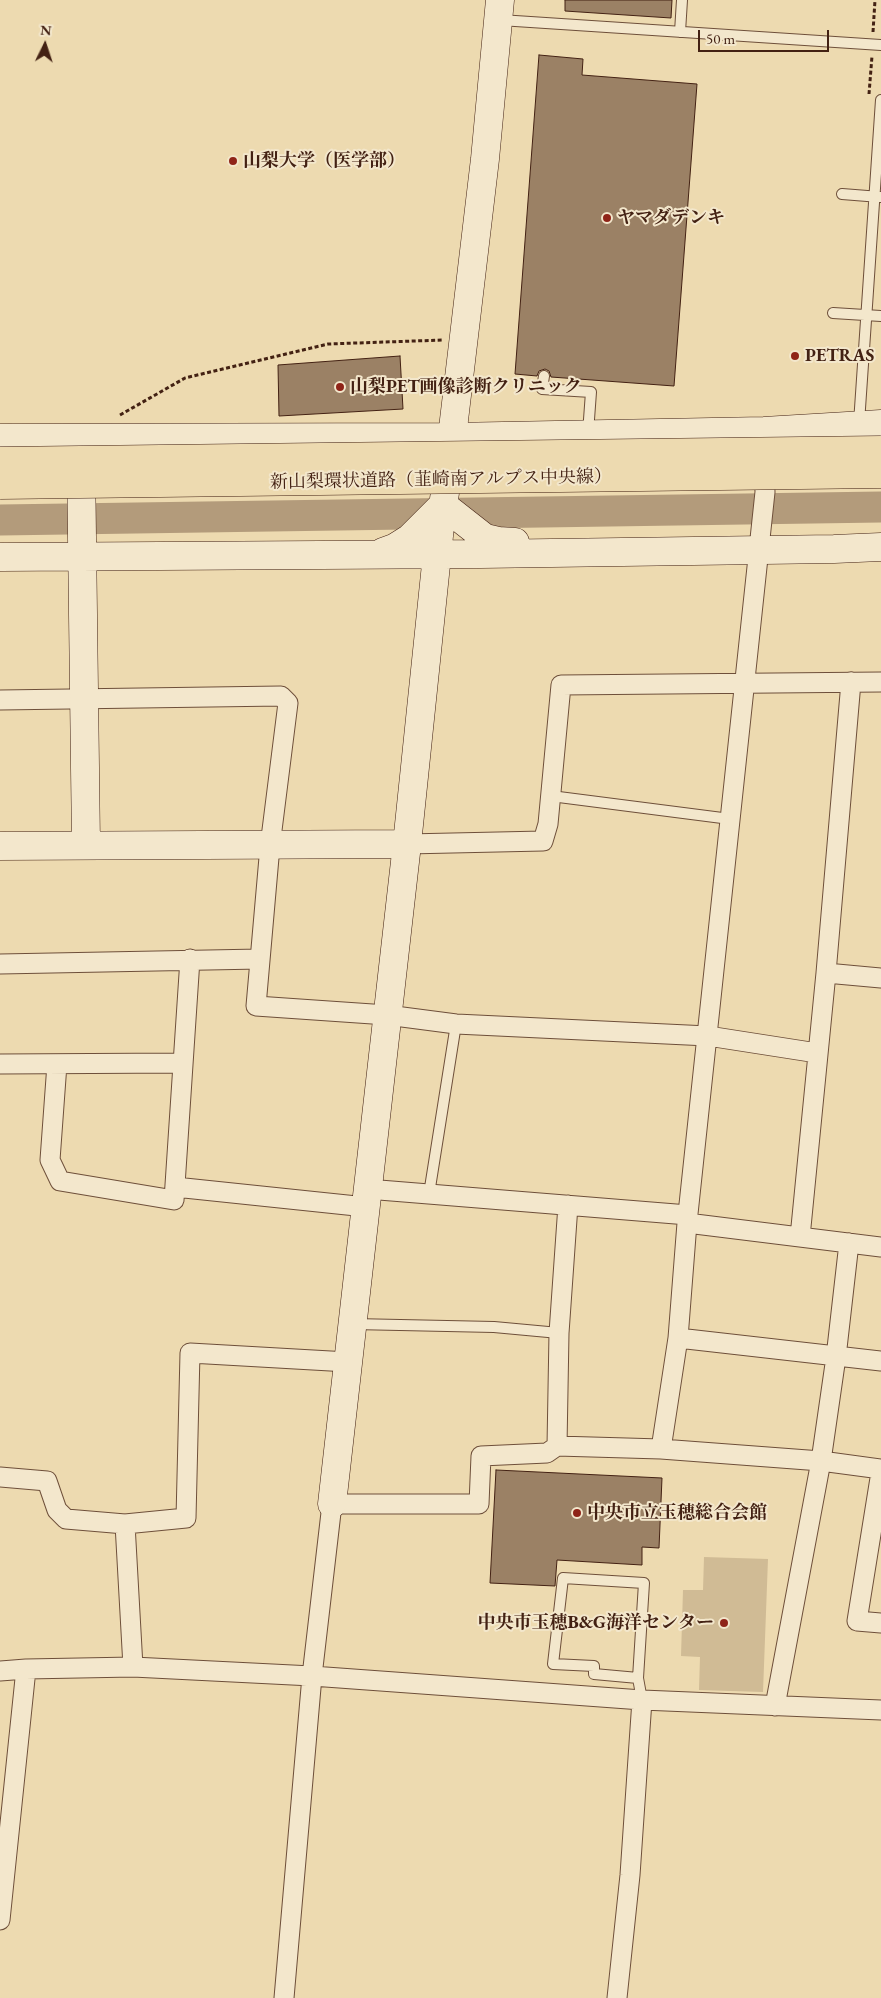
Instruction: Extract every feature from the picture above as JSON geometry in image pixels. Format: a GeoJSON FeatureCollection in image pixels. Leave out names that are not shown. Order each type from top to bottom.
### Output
{"type":"FeatureCollection","features":[{"type":"Feature","properties":{"kind":"highway","name":"新山梨環状道路（韮崎南アルプス中央線）"},"geometry":{"type":"LineString","coordinates":[[0,461],[881,450]]}},
{"type":"Feature","properties":{"kind":"highway","name":"新山梨環状道路（韮崎南アルプス中央線）"},"geometry":{"type":"LineString","coordinates":[[0,485],[881,474]]}},
{"type":"Feature","properties":{"kind":"street"},"geometry":{"type":"LineString","coordinates":[[284,1998],[312,1676],[407,844],[437,554],[439,508],[451,437],[485,159],[499,10]]}},
{"type":"Feature","properties":{"kind":"street"},"geometry":{"type":"LineString","coordinates":[[0,438],[451,437],[764,431],[870,424]]}},
{"type":"Feature","properties":{"kind":"street"},"geometry":{"type":"LineString","coordinates":[[661,1449],[678,1338],[688,1219],[765,492],[764,431]]}},
{"type":"Feature","properties":{"kind":"street"},"geometry":{"type":"LineString","coordinates":[[349,436],[400,449],[439,508],[485,538],[498,541],[574,546],[594,552]]}},
{"type":"Feature","properties":{"kind":"street"},"geometry":{"type":"LineString","coordinates":[[380,553],[394,548],[410,538],[439,508],[470,460],[484,449],[508,436]]}},
{"type":"Feature","properties":{"kind":"street"},"geometry":{"type":"LineString","coordinates":[[80,437],[83,527],[86,844]]}},
{"type":"Feature","properties":{"kind":"street"},"geometry":{"type":"LineString","coordinates":[[0,557],[437,554],[881,547]]}},
{"type":"Feature","properties":{"kind":"street"},"geometry":{"type":"LineString","coordinates":[[800,1237],[826,972],[850,682]]}},
{"type":"Feature","properties":{"kind":"street"},"geometry":{"type":"LineString","coordinates":[[0,846],[86,844],[270,846],[543,841],[548,824],[561,685],[881,682]]}},
{"type":"Feature","properties":{"kind":"street"},"geometry":{"type":"LineString","coordinates":[[0,700],[281,696],[288,702],[270,846],[256,1006],[387,1015],[456,1024],[708,1036],[817,1054]]}},
{"type":"Feature","properties":{"kind":"street"},"geometry":{"type":"LineString","coordinates":[[0,964],[260,959]]}},
{"type":"Feature","properties":{"kind":"street"},"geometry":{"type":"LineString","coordinates":[[57,1064],[50,1160],[60,1181],[174,1200],[190,960]]}},
{"type":"Feature","properties":{"kind":"street"},"geometry":{"type":"LineString","coordinates":[[826,972],[881,978]]}},
{"type":"Feature","properties":{"kind":"street"},"geometry":{"type":"LineString","coordinates":[[2,1070],[57,1064],[182,1063]]}},
{"type":"Feature","properties":{"kind":"street"},"geometry":{"type":"LineString","coordinates":[[175,1187],[366,1198],[429,1194],[568,1205],[688,1219],[800,1237],[881,1247]]}},
{"type":"Feature","properties":{"kind":"street"},"geometry":{"type":"LineString","coordinates":[[557,1446],[560,1333],[568,1205]]}},
{"type":"Feature","properties":{"kind":"street"},"geometry":{"type":"LineString","coordinates":[[775,1706],[821,1461],[836,1357],[849,1243]]}},
{"type":"Feature","properties":{"kind":"street"},"geometry":{"type":"LineString","coordinates":[[678,1338],[881,1361]]}},
{"type":"Feature","properties":{"kind":"street"},"geometry":{"type":"LineString","coordinates":[[0,1477],[47,1481],[57,1510],[66,1519],[124,1524],[186,1518],[190,1352],[348,1362]]}},
{"type":"Feature","properties":{"kind":"street"},"geometry":{"type":"LineString","coordinates":[[332,1504],[480,1504],[481,1456],[547,1453],[557,1446],[661,1449],[821,1461],[881,1470],[856,1621],[881,1623]]}},
{"type":"Feature","properties":{"kind":"street"},"geometry":{"type":"LineString","coordinates":[[124,1524],[133,1667]]}},
{"type":"Feature","properties":{"kind":"street"},"geometry":{"type":"LineString","coordinates":[[0,1671],[133,1667],[312,1676],[642,1700],[881,1710]]}},
{"type":"Feature","properties":{"kind":"street"},"geometry":{"type":"LineString","coordinates":[[0,1920],[26,1669]]}},
{"type":"Feature","properties":{"kind":"street"},"geometry":{"type":"LineString","coordinates":[[616,1998],[630,1875],[642,1700]]}},
{"type":"Feature","properties":{"kind":"lane"},"geometry":{"type":"LineString","coordinates":[[680,32],[682,0]]}},
{"type":"Feature","properties":{"kind":"lane"},"geometry":{"type":"LineString","coordinates":[[499,10],[680,32],[881,45]]}},
{"type":"Feature","properties":{"kind":"lane"},"geometry":{"type":"LineString","coordinates":[[870,424],[867,315],[878,197],[881,100]]}},
{"type":"Feature","properties":{"kind":"lane"},"geometry":{"type":"LineString","coordinates":[[842,194],[878,197]]}},
{"type":"Feature","properties":{"kind":"lane"},"geometry":{"type":"LineString","coordinates":[[834,313],[881,316]]}},
{"type":"Feature","properties":{"kind":"lane"},"geometry":{"type":"LineString","coordinates":[[544,376],[542,389],[590,392],[588,434]]}},
{"type":"Feature","properties":{"kind":"lane"},"geometry":{"type":"LineString","coordinates":[[551,796],[730,819]]}},
{"type":"Feature","properties":{"kind":"lane"},"geometry":{"type":"LineString","coordinates":[[429,1194],[456,1024]]}},
{"type":"Feature","properties":{"kind":"lane"},"geometry":{"type":"LineString","coordinates":[[352,1324],[494,1327],[560,1333]]}},
{"type":"Feature","properties":{"kind":"lane"},"geometry":{"type":"LineString","coordinates":[[638,1678],[594,1674],[594,1666],[553,1664],[563,1578],[644,1583],[638,1678],[642,1700]]}},
{"type":"Feature","properties":{"kind":"path"},"geometry":{"type":"LineString","coordinates":[[112,419],[185,378],[328,344],[462,340]]}},
{"type":"Feature","properties":{"kind":"shaded area"},"geometry":{"type":"Polygon","coordinates":[[[881,496],[881,515],[826,514],[814,511],[786,512],[786,505],[827,503],[881,496]]]}},
{"type":"Feature","properties":{"kind":"shaded area","name":"中央市玉穂B&G海洋センター"},"geometry":{"type":"Polygon","coordinates":[[[704,1557],[768,1559],[763,1692],[699,1690],[700,1657],[681,1656],[683,1590],[703,1590],[704,1557]]]}},
{"type":"Feature","properties":{"kind":"building"},"geometry":{"type":"Polygon","coordinates":[[[565,0],[672,0],[671,18],[565,11],[565,0]]]}},
{"type":"Feature","properties":{"kind":"building","name":"ヤマダデンキ"},"geometry":{"type":"Polygon","coordinates":[[[539,55],[583,59],[582,75],[697,84],[674,386],[551,377],[549,371],[545,369],[539,371],[537,376],[515,374],[539,55]]]}},
{"type":"Feature","properties":{"kind":"building","name":"山梨PET画像診断クリニック"},"geometry":{"type":"Polygon","coordinates":[[[400,356],[403,409],[279,416],[278,365],[400,356]]]}},
{"type":"Feature","properties":{"kind":"building","name":"中央市立玉穂総合会館"},"geometry":{"type":"Polygon","coordinates":[[[496,1470],[662,1478],[659,1548],[642,1547],[642,1565],[557,1560],[555,1586],[490,1583],[496,1470]]]}},
{"type":"Feature","properties":{"kind":"waterway"},"geometry":{"type":"LineString","coordinates":[[0,520],[881,507]]}},
{"type":"Feature","properties":{"kind":"place","name":"山梨大学（医学部）"},"geometry":{"type":"Point","coordinates":[233,161]}},
{"type":"Feature","properties":{"kind":"place","name":"ヤマダデンキ"},"geometry":{"type":"Point","coordinates":[607,218]}},
{"type":"Feature","properties":{"kind":"place","name":"PETRAS"},"geometry":{"type":"Point","coordinates":[795,356]}},
{"type":"Feature","properties":{"kind":"place","name":"山梨PET画像診断クリニック"},"geometry":{"type":"Point","coordinates":[340,387]}},
{"type":"Feature","properties":{"kind":"place","name":"中央市立玉穂総合会館"},"geometry":{"type":"Point","coordinates":[577,1513]}},
{"type":"Feature","properties":{"kind":"place","name":"中央市玉穂B&G海洋センター"},"geometry":{"type":"Point","coordinates":[724,1623]}}]}
